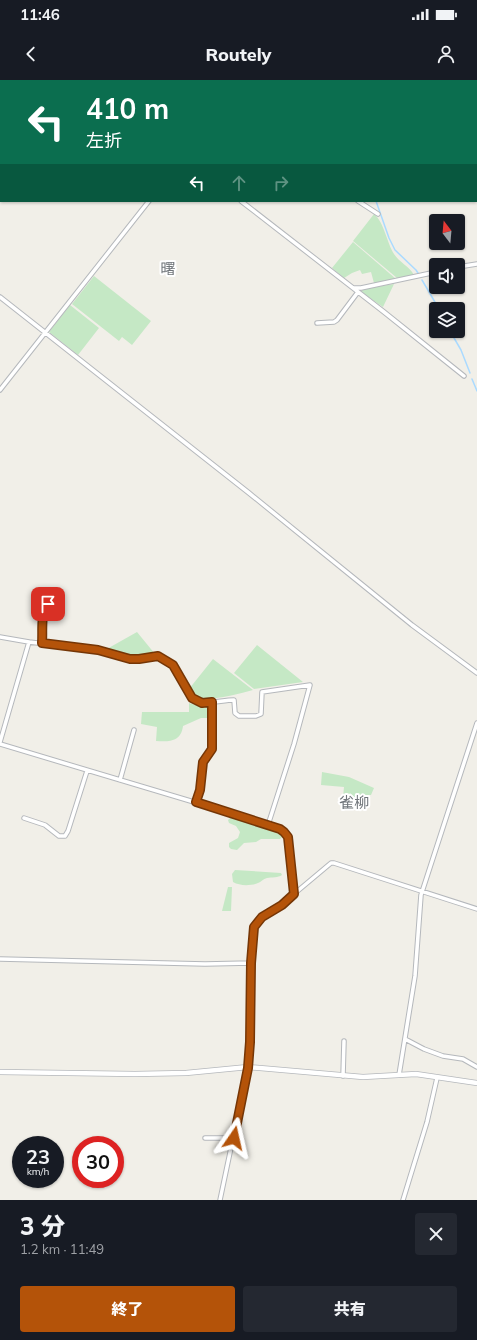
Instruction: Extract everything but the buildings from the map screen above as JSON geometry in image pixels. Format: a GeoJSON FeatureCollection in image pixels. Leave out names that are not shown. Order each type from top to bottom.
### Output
{"type":"FeatureCollection","features":[{"type":"Feature","properties":{"kind":"street"},"geometry":{"type":"LineString","coordinates":[[0,390],[148,202]]}},
{"type":"Feature","properties":{"kind":"street"},"geometry":{"type":"LineString","coordinates":[[242,202],[464,376]]}},
{"type":"Feature","properties":{"kind":"street"},"geometry":{"type":"LineString","coordinates":[[360,202],[378,214]]}},
{"type":"Feature","properties":{"kind":"street"},"geometry":{"type":"LineString","coordinates":[[465,266],[477,264]]}},
{"type":"Feature","properties":{"kind":"street"},"geometry":{"type":"LineString","coordinates":[[353,288],[361,288],[429,273]]}},
{"type":"Feature","properties":{"kind":"street"},"geometry":{"type":"LineString","coordinates":[[317,323],[334,322],[337,320],[358,292]]}},
{"type":"Feature","properties":{"kind":"street"},"geometry":{"type":"LineString","coordinates":[[0,297],[249,493],[412,625],[477,673]]}},
{"type":"Feature","properties":{"kind":"street"},"geometry":{"type":"LineString","coordinates":[[42,643],[44,610],[48,604],[58,601]]}},
{"type":"Feature","properties":{"kind":"street"},"geometry":{"type":"LineString","coordinates":[[0,637],[98,650],[130,659],[158,656],[173,665],[192,698],[202,703],[234,700],[236,715],[239,716],[256,716],[261,714],[262,692],[310,685],[294,744],[268,825]]}},
{"type":"Feature","properties":{"kind":"street"},"geometry":{"type":"LineString","coordinates":[[30,642],[0,743],[87,771],[196,802],[268,825],[284,832],[288,837],[294,894]]}},
{"type":"Feature","properties":{"kind":"street"},"geometry":{"type":"LineString","coordinates":[[196,802],[200,790],[203,762],[212,749],[212,702]]}},
{"type":"Feature","properties":{"kind":"street"},"geometry":{"type":"LineString","coordinates":[[399,1074],[415,976],[422,891],[477,723]]}},
{"type":"Feature","properties":{"kind":"street"},"geometry":{"type":"LineString","coordinates":[[120,780],[134,730]]}},
{"type":"Feature","properties":{"kind":"street"},"geometry":{"type":"LineString","coordinates":[[24,818],[45,825],[59,836],[65,836],[68,831],[87,771]]}},
{"type":"Feature","properties":{"kind":"street"},"geometry":{"type":"LineString","coordinates":[[220,1200],[248,1068],[250,1042],[251,963],[254,927],[262,917],[282,905],[325,868],[334,863],[477,909]]}},
{"type":"Feature","properties":{"kind":"street"},"geometry":{"type":"LineString","coordinates":[[0,959],[205,964],[251,963]]}},
{"type":"Feature","properties":{"kind":"street"},"geometry":{"type":"LineString","coordinates":[[405,1039],[424,1049],[443,1056],[463,1059],[477,1067]]}},
{"type":"Feature","properties":{"kind":"street"},"geometry":{"type":"LineString","coordinates":[[343,1076],[344,1041]]}},
{"type":"Feature","properties":{"kind":"street"},"geometry":{"type":"LineString","coordinates":[[0,1072],[134,1074],[186,1073],[248,1068],[363,1077],[416,1074],[477,1083]]}},
{"type":"Feature","properties":{"kind":"street"},"geometry":{"type":"LineString","coordinates":[[403,1200],[427,1122],[437,1078]]}},
{"type":"Feature","properties":{"kind":"street"},"geometry":{"type":"LineString","coordinates":[[205,1138],[234,1138]]}},
{"type":"Feature","properties":{"kind":"green space"},"geometry":{"type":"Polygon","coordinates":[[[374,214],[383,227],[394,254],[414,275],[397,278],[353,241],[374,214]]]}},
{"type":"Feature","properties":{"kind":"green space"},"geometry":{"type":"Polygon","coordinates":[[[353,242],[396,279],[374,283],[371,272],[362,274],[360,270],[344,278],[332,268],[353,242]]]}},
{"type":"Feature","properties":{"kind":"green space"},"geometry":{"type":"Polygon","coordinates":[[[94,276],[151,321],[132,345],[122,337],[119,341],[72,304],[94,276]]]}},
{"type":"Feature","properties":{"kind":"green space"},"geometry":{"type":"Polygon","coordinates":[[[394,284],[383,307],[361,292],[363,289],[394,284]]]}},
{"type":"Feature","properties":{"kind":"green space"},"geometry":{"type":"Polygon","coordinates":[[[70,305],[99,328],[78,355],[49,332],[70,305]]]}},
{"type":"Feature","properties":{"kind":"green space"},"geometry":{"type":"Polygon","coordinates":[[[137,632],[155,654],[127,656],[105,650],[137,632]]]}},
{"type":"Feature","properties":{"kind":"green space"},"geometry":{"type":"Polygon","coordinates":[[[257,645],[303,682],[254,689],[234,673],[257,645]]]}},
{"type":"Feature","properties":{"kind":"green space"},"geometry":{"type":"Polygon","coordinates":[[[213,659],[253,690],[208,699],[195,698],[189,689],[213,659]]]}},
{"type":"Feature","properties":{"kind":"green space"},"geometry":{"type":"Polygon","coordinates":[[[189,703],[199,706],[211,705],[210,718],[201,718],[183,726],[180,735],[174,740],[156,741],[157,727],[141,724],[142,712],[189,712],[189,703]]]}},
{"type":"Feature","properties":{"kind":"green space"},"geometry":{"type":"Polygon","coordinates":[[[322,772],[349,777],[374,788],[371,795],[363,796],[344,806],[339,798],[343,797],[344,787],[321,785],[322,772]]]}},
{"type":"Feature","properties":{"kind":"green space"},"geometry":{"type":"Polygon","coordinates":[[[231,817],[276,830],[281,833],[282,837],[280,839],[261,839],[256,842],[244,843],[237,850],[231,849],[229,847],[229,843],[238,838],[240,832],[236,826],[229,823],[228,820],[231,817]]]}},
{"type":"Feature","properties":{"kind":"green space"},"geometry":{"type":"Polygon","coordinates":[[[235,870],[281,873],[282,875],[266,878],[255,884],[242,885],[233,882],[232,874],[235,870]]]}},
{"type":"Feature","properties":{"kind":"green space"},"geometry":{"type":"Polygon","coordinates":[[[228,887],[232,887],[231,911],[222,911],[228,887]]]}},
{"type":"Feature","properties":{"kind":"waterway"},"geometry":{"type":"LineString","coordinates":[[376,202],[389,238],[395,250],[418,273]]}},
{"type":"Feature","properties":{"kind":"waterway"},"geometry":{"type":"LineString","coordinates":[[422,280],[435,302]]}},
{"type":"Feature","properties":{"kind":"waterway"},"geometry":{"type":"LineString","coordinates":[[454,338],[461,350],[470,373]]}},
{"type":"Feature","properties":{"kind":"waterway"},"geometry":{"type":"LineString","coordinates":[[472,379],[477,391]]}},
{"type":"Feature","properties":{"kind":"district","name":"曙"},"geometry":{"type":"Point","coordinates":[168,269]}},
{"type":"Feature","properties":{"kind":"district","name":"雀柳"},"geometry":{"type":"Point","coordinates":[354,803]}},
{"type":"Feature","properties":{"kind":"route"},"geometry":{"type":"LineString","coordinates":[[48,604],[42,615],[42,643],[98,650],[130,659],[158,656],[173,665],[195,701],[202,703],[212,702],[212,749],[203,762],[200,790],[196,802],[280,829],[287,834],[294,894],[282,905],[262,917],[254,927],[251,963],[250,1042],[248,1068],[234,1138]]}}]}
